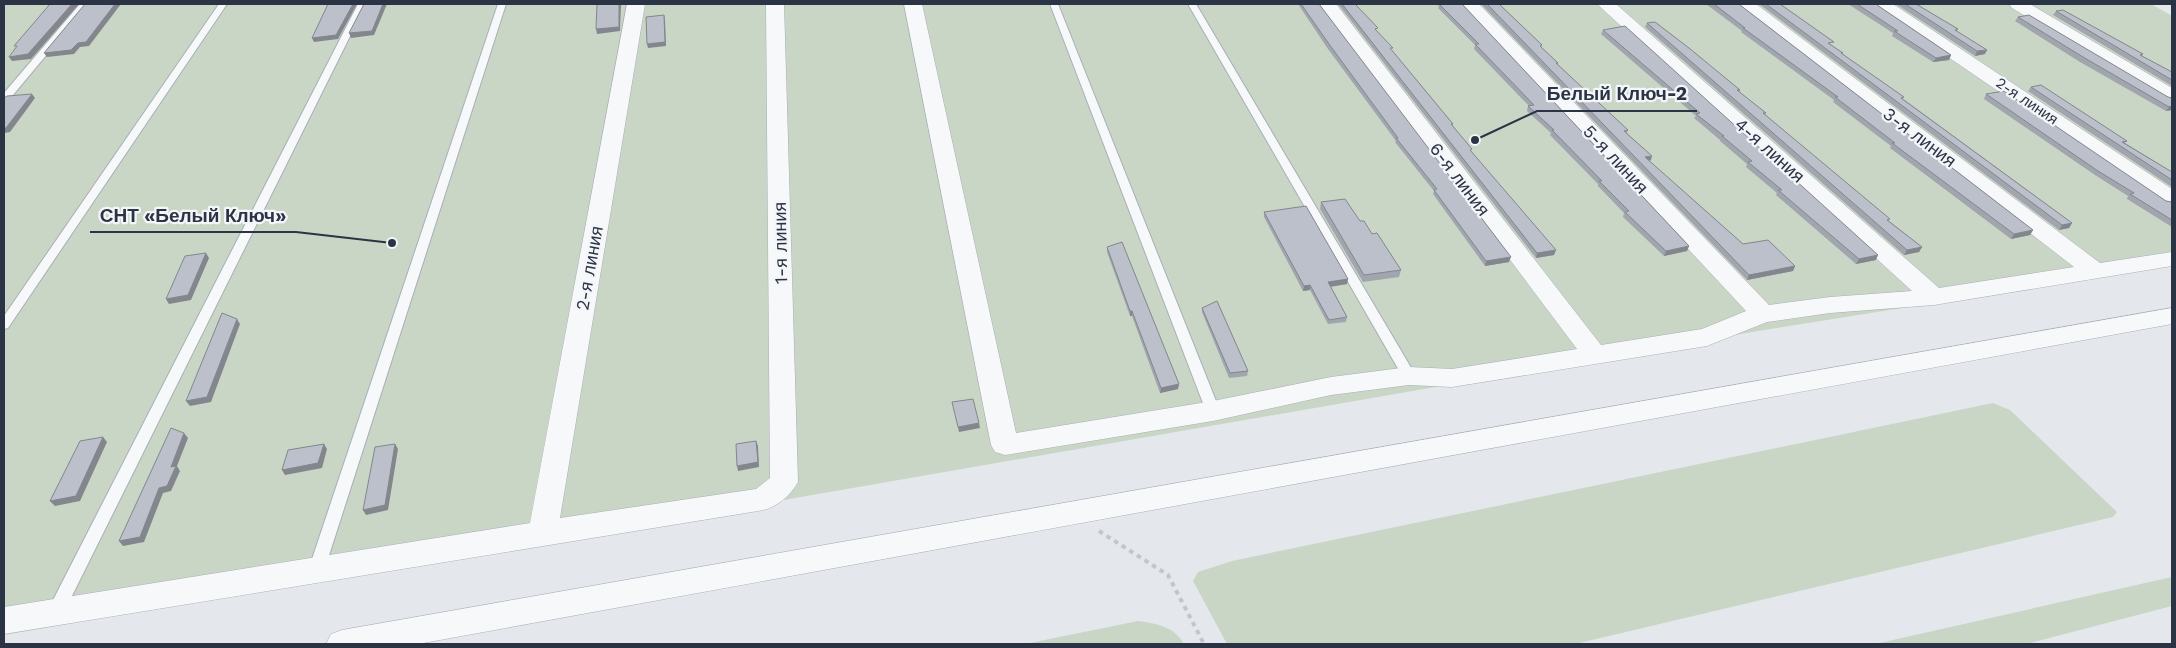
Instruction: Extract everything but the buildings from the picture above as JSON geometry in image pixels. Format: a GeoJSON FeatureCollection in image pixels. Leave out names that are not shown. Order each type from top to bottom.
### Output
{"type":"FeatureCollection","features":[{"type":"Feature","properties":{"kind":"street","name":"2-я линия"},"geometry":{"type":"LineString","coordinates":[[543,533],[636,4]]}},
{"type":"Feature","properties":{"kind":"street","name":"1-я линия"},"geometry":{"type":"LineString","coordinates":[[543,533],[764,499],[784,482],[775,4]]}},
{"type":"Feature","properties":{"kind":"street"},"geometry":{"type":"LineString","coordinates":[[913,4],[1005,445],[1213,411],[1330,386],[1409,376],[1452,378],[1707,337],[1763,314],[1830,305],[1934,297],[2172,259]]}},
{"type":"Feature","properties":{"kind":"street","name":"6-я линия"},"geometry":{"type":"LineString","coordinates":[[1327,4],[1594,354]]}},
{"type":"Feature","properties":{"kind":"street","name":"5-я линия"},"geometry":{"type":"LineString","coordinates":[[1468,4],[1763,314]]}},
{"type":"Feature","properties":{"kind":"street","name":"4-я линия"},"geometry":{"type":"LineString","coordinates":[[1606,4],[1934,297]]}},
{"type":"Feature","properties":{"kind":"street","name":"3-я линия"},"geometry":{"type":"LineString","coordinates":[[1744,4],[2096,271]]}},
{"type":"Feature","properties":{"kind":"street","name":"2-я линия"},"geometry":{"type":"LineString","coordinates":[[1882,4],[2172,198]]}},
{"type":"Feature","properties":{"kind":"street"},"geometry":{"type":"LineString","coordinates":[[2018,4],[2172,96]]}},
{"type":"Feature","properties":{"kind":"street"},"geometry":{"type":"LineString","coordinates":[[342,644],[2172,316]]}},
{"type":"Feature","properties":{"kind":"street"},"geometry":{"type":"LineString","coordinates":[[4,621],[543,533]]}},
{"type":"Feature","properties":{"kind":"lane"},"geometry":{"type":"LineString","coordinates":[[4,99],[86,4]]}},
{"type":"Feature","properties":{"kind":"lane"},"geometry":{"type":"LineString","coordinates":[[4,325],[223,4]]}},
{"type":"Feature","properties":{"kind":"lane"},"geometry":{"type":"LineString","coordinates":[[55,613],[362,4]]}},
{"type":"Feature","properties":{"kind":"lane"},"geometry":{"type":"LineString","coordinates":[[316,571],[502,4]]}},
{"type":"Feature","properties":{"kind":"lane"},"geometry":{"type":"LineString","coordinates":[[1054,4],[1213,411]]}},
{"type":"Feature","properties":{"kind":"lane"},"geometry":{"type":"LineString","coordinates":[[1192,4],[1409,376]]}},
{"type":"Feature","properties":{"kind":"path"},"geometry":{"type":"LineString","coordinates":[[1070,513],[1168,575],[1204,644]]}},
{"type":"Feature","properties":{"kind":"green space"},"geometry":{"type":"Polygon","coordinates":[[[4,4],[2151,4],[2172,16],[2172,265],[1770,329],[4,635],[4,4]]]}},
{"type":"Feature","properties":{"kind":"green space"},"geometry":{"type":"Polygon","coordinates":[[[1993,403],[2010,410],[2117,512],[2113,517],[1575,644],[1227,644],[1193,581],[1198,572],[1232,561],[1993,403]]]}},
{"type":"Feature","properties":{"kind":"green space"},"geometry":{"type":"Polygon","coordinates":[[[2172,577],[2172,606],[2026,644],[1875,644],[2172,577]]]}},
{"type":"Feature","properties":{"kind":"green space"},"geometry":{"type":"Polygon","coordinates":[[[1138,621],[1158,625],[1170,630],[1184,644],[1025,644],[1138,621]]]}},
{"type":"Feature","properties":{"kind":"place","name":"Белый Ключ-2"},"geometry":{"type":"Point","coordinates":[1475,140]}},
{"type":"Feature","properties":{"kind":"place","name":"СНТ «Белый Ключ»"},"geometry":{"type":"Point","coordinates":[392,243]}}]}
